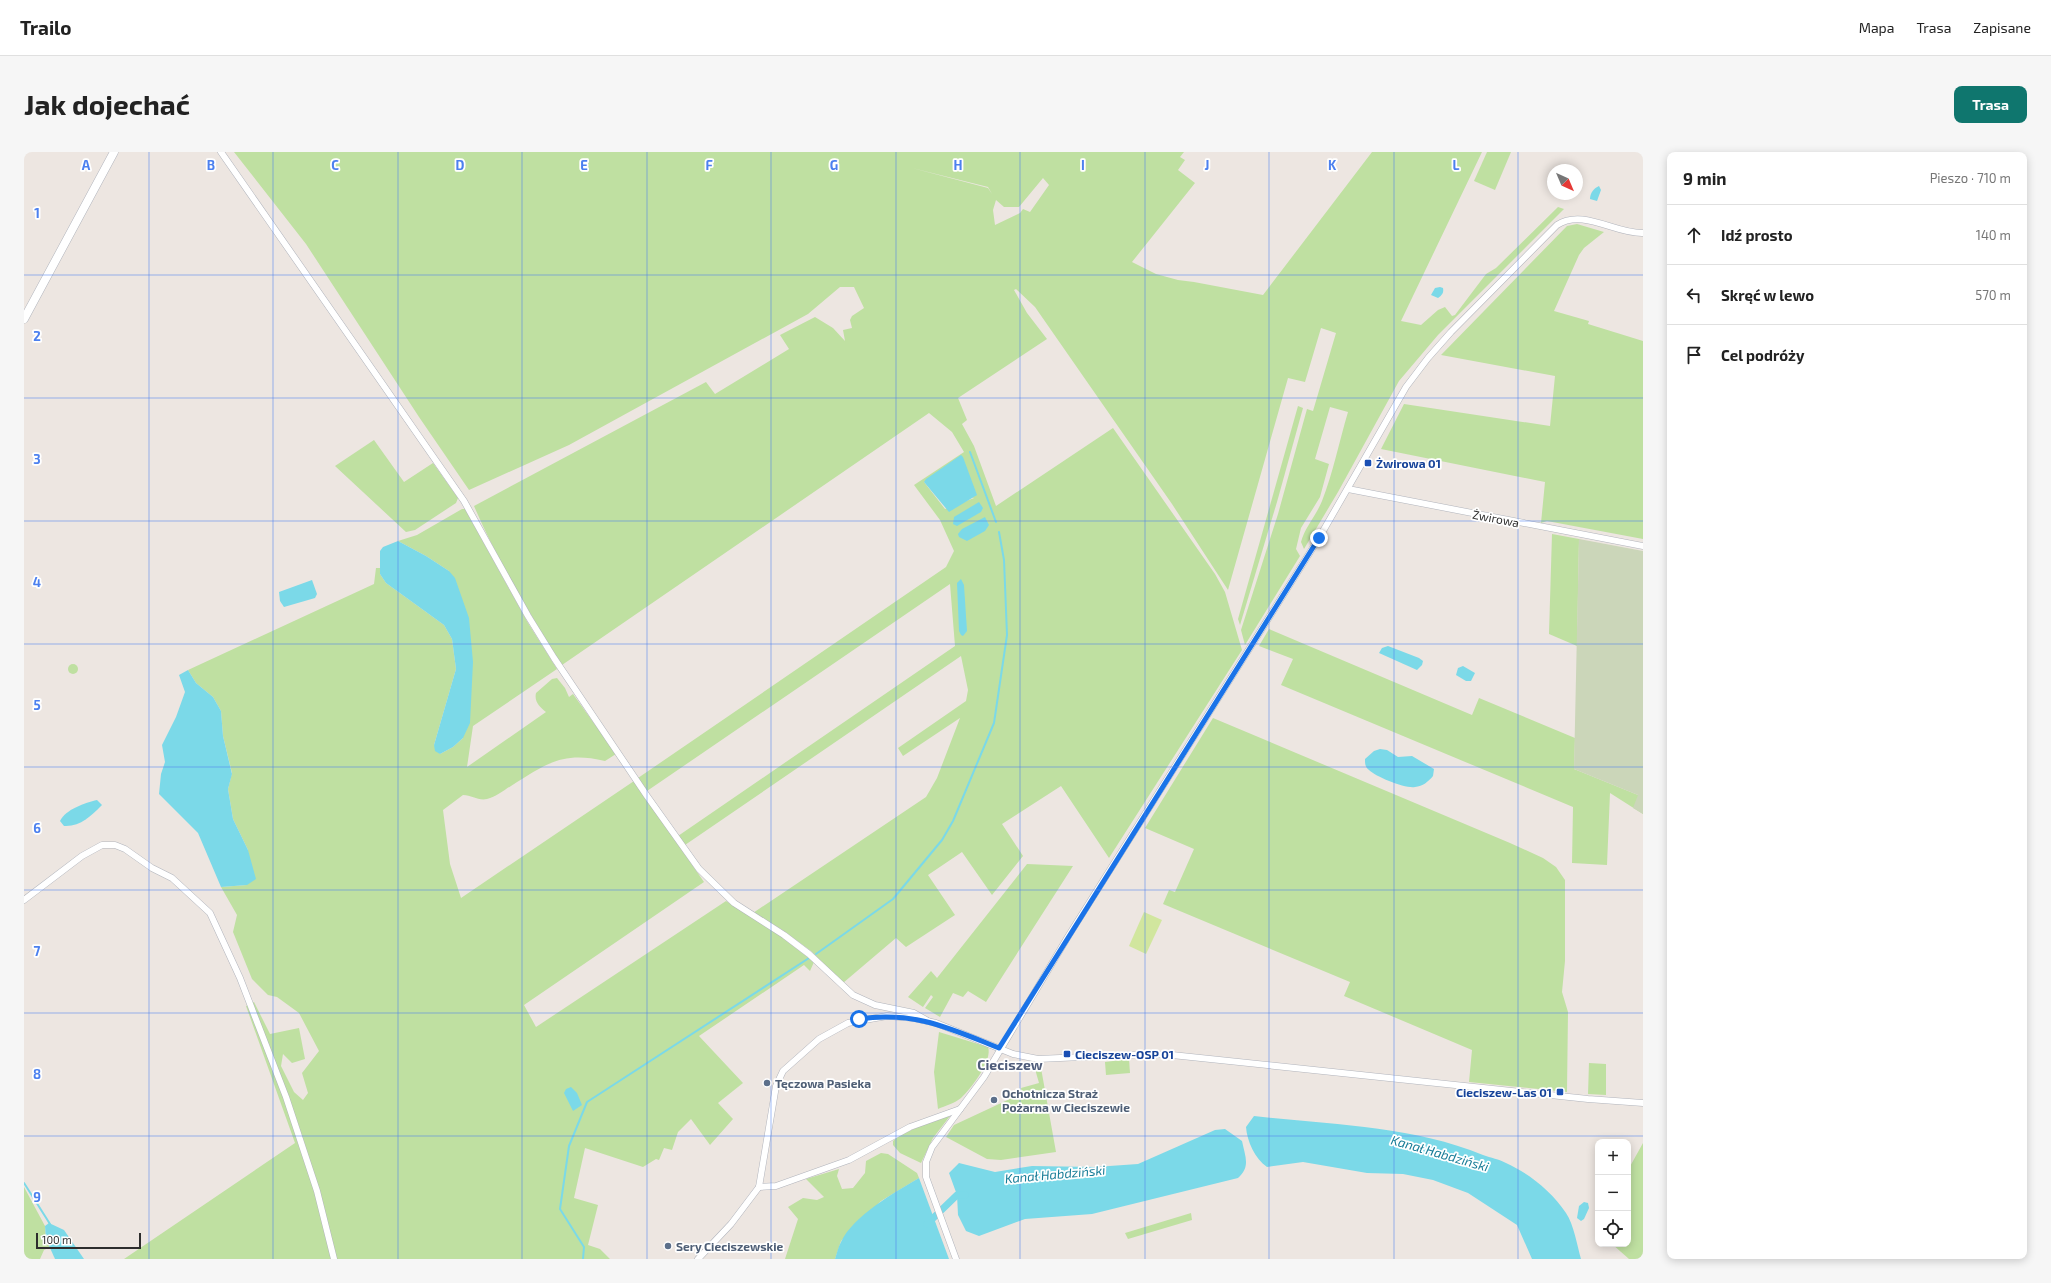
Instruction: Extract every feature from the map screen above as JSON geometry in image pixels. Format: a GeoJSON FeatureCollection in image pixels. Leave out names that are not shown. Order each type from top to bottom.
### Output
{"type":"FeatureCollection","features":[{"type":"Feature","properties":{"kind":"street"},"geometry":{"type":"LineString","coordinates":[[24,319],[114,152]]}},
{"type":"Feature","properties":{"kind":"street"},"geometry":{"type":"LineString","coordinates":[[221,152],[464,501],[528,616],[554,658],[647,796],[700,869],[734,903],[784,935],[809,954],[852,995],[875,1005],[914,1013],[928,1021],[1020,1056],[1038,1059],[1149,1054],[1172,1055],[1588,1099],[1643,1103]]}},
{"type":"Feature","properties":{"kind":"street"},"geometry":{"type":"LineString","coordinates":[[956,1259],[929,1189],[925,1170],[929,1155],[936,1140],[984,1077],[999,1048],[1348,490],[1406,387],[1451,332],[1553,229],[1566,220],[1579,219],[1643,233]]}},
{"type":"Feature","properties":{"kind":"street","name":"Żwirowa"},"geometry":{"type":"LineString","coordinates":[[1348,490],[1643,546]]}},
{"type":"Feature","properties":{"kind":"street"},"geometry":{"type":"LineString","coordinates":[[24,900],[82,856],[102,845],[115,845],[125,849],[152,868],[172,878],[210,913],[240,978],[286,1097],[317,1191],[334,1259]]}},
{"type":"Feature","properties":{"kind":"street"},"geometry":{"type":"LineString","coordinates":[[698,1259],[731,1224],[759,1187],[776,1086],[783,1071],[792,1061],[832,1031],[854,1021],[887,1016],[928,1021]]}},
{"type":"Feature","properties":{"kind":"street"},"geometry":{"type":"LineString","coordinates":[[759,1187],[776,1186],[849,1160],[910,1127],[960,1109]]}},
{"type":"Feature","properties":{"kind":"green space"},"geometry":{"type":"Polygon","coordinates":[[[234,152],[1184,152],[1180,157],[1185,160],[1178,170],[1195,183],[1132,262],[1156,274],[1178,280],[1263,295],[1372,152],[1482,152],[1401,321],[1421,325],[1438,310],[1445,307],[1452,316],[1455,315],[1486,274],[1496,268],[1558,207],[1564,209],[1438,335],[1399,381],[1338,492],[1304,549],[1301,542],[1305,531],[1320,506],[1326,490],[1348,412],[1330,407],[1315,459],[1329,464],[1320,497],[1301,528],[1296,549],[1300,556],[1245,645],[1241,630],[1278,514],[1307,409],[1313,411],[1336,333],[1321,328],[1305,382],[1288,378],[1228,590],[1172,504],[1035,307],[1016,289],[1014,290],[1027,313],[1047,339],[958,398],[967,420],[962,424],[974,446],[996,506],[1113,428],[1215,574],[1225,592],[1242,650],[1109,858],[1061,786],[1002,824],[1023,856],[992,895],[962,852],[928,875],[955,915],[906,947],[896,938],[843,983],[811,951],[781,929],[753,913],[926,797],[937,778],[960,718],[903,756],[898,748],[966,701],[968,690],[961,656],[685,845],[678,836],[955,646],[950,584],[647,791],[638,778],[946,567],[954,551],[940,520],[914,485],[964,452],[952,432],[929,413],[562,665],[526,607],[493,547],[474,506],[706,382],[715,394],[789,349],[780,335],[815,317],[833,328],[845,341],[843,330],[852,328],[850,320],[852,316],[864,308],[854,287],[840,287],[808,314],[569,445],[469,490],[419,417],[306,244],[234,152]],[[912,168],[988,188],[992,194],[988,187],[912,168]],[[1043,178],[1019,207],[1004,207],[996,200],[993,210],[995,225],[1020,213],[1023,209],[1030,212],[1049,185],[1043,178]],[[924,482],[945,509],[974,498],[924,482]]]}},
{"type":"Feature","properties":{"kind":"green space"},"geometry":{"type":"Polygon","coordinates":[[[1487,152],[1511,152],[1495,190],[1474,181],[1487,152]]]}},
{"type":"Feature","properties":{"kind":"green space"},"geometry":{"type":"Polygon","coordinates":[[[1577,224],[1604,232],[1584,248],[1579,255],[1554,311],[1589,321],[1588,324],[1643,341],[1643,539],[1547,521],[1541,523],[1545,482],[1381,449],[1404,404],[1550,426],[1555,376],[1441,355],[1567,226],[1577,224]]]}},
{"type":"Feature","properties":{"kind":"green space"},"geometry":{"type":"Polygon","coordinates":[[[1298,406],[1303,408],[1277,502],[1240,625],[1238,619],[1298,406]]]}},
{"type":"Feature","properties":{"kind":"green space"},"geometry":{"type":"Polygon","coordinates":[[[374,440],[404,482],[433,463],[458,498],[456,503],[415,530],[406,532],[335,466],[374,440]]]}},
{"type":"Feature","properties":{"kind":"green space"},"geometry":{"type":"Polygon","coordinates":[[[462,509],[465,509],[528,623],[557,669],[473,726],[467,767],[546,712],[537,702],[536,693],[552,679],[557,678],[565,688],[569,697],[573,694],[616,754],[605,761],[590,758],[577,758],[555,762],[534,771],[494,797],[478,799],[463,795],[443,810],[450,864],[461,898],[634,781],[704,882],[524,1005],[536,1027],[726,901],[775,932],[814,962],[810,971],[804,965],[699,1036],[743,1083],[718,1103],[733,1119],[710,1145],[691,1119],[678,1132],[672,1150],[664,1148],[659,1160],[656,1159],[643,1167],[585,1148],[574,1198],[598,1205],[588,1245],[600,1249],[610,1259],[124,1259],[295,1143],[246,1006],[254,1002],[270,1034],[299,1028],[305,1059],[292,1063],[283,1054],[281,1066],[294,1092],[303,1100],[308,1093],[302,1073],[319,1051],[299,1013],[277,997],[268,995],[252,979],[233,932],[237,915],[221,887],[247,885],[248,850],[233,819],[228,789],[232,773],[223,736],[221,711],[213,697],[196,683],[188,670],[374,584],[376,568],[380,568],[380,574],[386,583],[444,625],[452,639],[456,669],[434,745],[440,754],[453,747],[463,738],[449,571],[426,556],[398,541],[417,535],[462,509]]]}},
{"type":"Feature","properties":{"kind":"green space"},"geometry":{"type":"Polygon","coordinates":[[[1552,534],[1579,539],[1577,646],[1549,634],[1552,534]]]}},
{"type":"Feature","properties":{"kind":"green space"},"geometry":{"type":"Polygon","coordinates":[[[1579,539],[1643,551],[1643,814],[1633,808],[1638,795],[1574,769],[1579,539]]]}},
{"type":"Feature","properties":{"kind":"green space"},"geometry":{"type":"Polygon","coordinates":[[[1269,629],[1472,715],[1479,698],[1575,738],[1574,769],[1643,797],[1643,814],[1610,793],[1607,865],[1572,863],[1573,807],[1281,685],[1293,659],[1259,646],[1269,629]]]}},
{"type":"Feature","properties":{"kind":"green space"},"geometry":{"type":"Polygon","coordinates":[[[71,664],[75,664],[77,665],[77,673],[71,674],[68,671],[68,667],[71,664]]]}},
{"type":"Feature","properties":{"kind":"green space"},"geometry":{"type":"Polygon","coordinates":[[[1213,718],[1510,843],[1543,858],[1556,867],[1565,880],[1565,961],[1562,992],[1568,1012],[1567,1092],[1469,1082],[1472,1050],[1344,996],[1350,982],[1163,904],[1169,890],[1175,892],[1194,849],[1145,828],[1213,718]]]}},
{"type":"Feature","properties":{"kind":"green space"},"geometry":{"type":"Polygon","coordinates":[[[1027,864],[1073,866],[986,1002],[968,991],[963,997],[953,993],[940,1017],[925,1008],[933,997],[931,995],[923,1007],[908,997],[931,971],[937,978],[1027,864]]]}},
{"type":"Feature","properties":{"kind":"green space"},"geometry":{"type":"Polygon","coordinates":[[[1144,912],[1162,920],[1146,954],[1129,946],[1144,912]]]}},
{"type":"Feature","properties":{"kind":"green space"},"geometry":{"type":"Polygon","coordinates":[[[939,1032],[988,1047],[989,1053],[980,1074],[965,1094],[956,1101],[938,1109],[934,1072],[939,1032]]]}},
{"type":"Feature","properties":{"kind":"green space"},"geometry":{"type":"Polygon","coordinates":[[[1129,1059],[1130,1073],[1106,1075],[1105,1062],[1129,1059]]]}},
{"type":"Feature","properties":{"kind":"green space"},"geometry":{"type":"Polygon","coordinates":[[[1589,1063],[1606,1064],[1606,1095],[1588,1094],[1589,1063]]]}},
{"type":"Feature","properties":{"kind":"green space"},"geometry":{"type":"Polygon","coordinates":[[[1041,1068],[1056,1152],[1001,1160],[987,1159],[946,1137],[954,1125],[1022,1093],[1021,1088],[1039,1083],[1035,1069],[1041,1068]]]}},
{"type":"Feature","properties":{"kind":"green space"},"geometry":{"type":"Polygon","coordinates":[[[948,1114],[950,1116],[933,1138],[921,1163],[900,1153],[893,1145],[893,1141],[900,1135],[948,1114]]]}},
{"type":"Feature","properties":{"kind":"green space"},"geometry":{"type":"Polygon","coordinates":[[[1643,1143],[1643,1259],[1629,1259],[1615,1247],[1631,1247],[1631,1165],[1643,1143]]]}},
{"type":"Feature","properties":{"kind":"green space"},"geometry":{"type":"Polygon","coordinates":[[[881,1153],[888,1154],[917,1173],[919,1178],[881,1201],[841,1241],[835,1259],[785,1259],[798,1219],[788,1207],[803,1198],[817,1200],[824,1197],[806,1179],[839,1169],[837,1176],[842,1189],[853,1188],[865,1173],[866,1161],[881,1153]]]}},
{"type":"Feature","properties":{"kind":"green space"},"geometry":{"type":"Polygon","coordinates":[[[24,1187],[45,1226],[46,1239],[50,1247],[44,1250],[40,1259],[24,1259],[24,1187]]]}},
{"type":"Feature","properties":{"kind":"green space"},"geometry":{"type":"Polygon","coordinates":[[[1191,1213],[1192,1220],[1128,1239],[1125,1233],[1191,1213]]]}},
{"type":"Feature","properties":{"kind":"water"},"geometry":{"type":"Polygon","coordinates":[[[1599,186],[1601,190],[1597,201],[1590,199],[1595,188],[1599,186]]]}},
{"type":"Feature","properties":{"kind":"water"},"geometry":{"type":"Polygon","coordinates":[[[1435,288],[1443,288],[1443,293],[1441,296],[1438,298],[1431,295],[1435,288]]]}},
{"type":"Feature","properties":{"kind":"water"},"geometry":{"type":"Polygon","coordinates":[[[961,455],[977,495],[949,512],[924,482],[926,479],[961,455]]]}},
{"type":"Feature","properties":{"kind":"water"},"geometry":{"type":"Polygon","coordinates":[[[979,502],[983,508],[981,512],[957,526],[953,524],[954,517],[979,502]]]}},
{"type":"Feature","properties":{"kind":"water"},"geometry":{"type":"Polygon","coordinates":[[[985,517],[989,525],[985,531],[967,541],[959,537],[958,534],[962,529],[985,517]]]}},
{"type":"Feature","properties":{"kind":"water"},"geometry":{"type":"Polygon","coordinates":[[[398,541],[426,556],[449,571],[455,578],[469,618],[473,662],[470,723],[463,738],[453,747],[440,754],[435,751],[434,745],[456,669],[452,639],[444,625],[386,583],[380,574],[380,551],[383,547],[398,541]]]}},
{"type":"Feature","properties":{"kind":"water"},"geometry":{"type":"Polygon","coordinates":[[[961,579],[964,585],[967,631],[963,636],[959,631],[957,583],[961,579]]]}},
{"type":"Feature","properties":{"kind":"water"},"geometry":{"type":"Polygon","coordinates":[[[312,580],[317,594],[315,598],[284,607],[280,601],[279,592],[312,580]]]}},
{"type":"Feature","properties":{"kind":"water"},"geometry":{"type":"Polygon","coordinates":[[[1388,646],[1419,658],[1423,661],[1422,665],[1417,670],[1379,653],[1382,648],[1388,646]]]}},
{"type":"Feature","properties":{"kind":"water"},"geometry":{"type":"Polygon","coordinates":[[[1463,666],[1475,673],[1471,681],[1466,681],[1456,675],[1458,668],[1463,666]]]}},
{"type":"Feature","properties":{"kind":"water"},"geometry":{"type":"Polygon","coordinates":[[[188,670],[196,683],[213,697],[221,711],[223,736],[232,774],[228,789],[233,819],[248,850],[256,879],[247,885],[221,887],[198,833],[159,794],[161,774],[165,762],[162,745],[176,717],[185,692],[179,675],[188,670]]]}},
{"type":"Feature","properties":{"kind":"water"},"geometry":{"type":"Polygon","coordinates":[[[1380,749],[1387,750],[1398,757],[1412,756],[1434,769],[1433,776],[1423,785],[1411,787],[1391,782],[1378,776],[1367,768],[1365,759],[1374,751],[1380,749]]]}},
{"type":"Feature","properties":{"kind":"water"},"geometry":{"type":"Polygon","coordinates":[[[97,800],[102,805],[80,823],[64,826],[60,821],[71,810],[97,800]]]}},
{"type":"Feature","properties":{"kind":"water"},"geometry":{"type":"Polygon","coordinates":[[[571,1087],[577,1093],[582,1105],[573,1111],[564,1093],[566,1089],[571,1087]]]}},
{"type":"Feature","properties":{"kind":"water"},"geometry":{"type":"Polygon","coordinates":[[[1254,1116],[1341,1124],[1399,1132],[1455,1145],[1515,1167],[1547,1190],[1566,1213],[1575,1235],[1581,1259],[1532,1259],[1517,1225],[1468,1193],[1433,1180],[1403,1174],[1367,1173],[1303,1162],[1267,1167],[1255,1155],[1248,1138],[1246,1127],[1254,1116]]]}},
{"type":"Feature","properties":{"kind":"water"},"geometry":{"type":"Polygon","coordinates":[[[1225,1129],[1242,1141],[1246,1165],[1245,1170],[1238,1178],[1092,1214],[1025,1219],[979,1236],[966,1231],[958,1215],[957,1195],[949,1173],[959,1163],[995,1172],[1032,1166],[1095,1167],[1138,1164],[1215,1130],[1225,1129]]]}},
{"type":"Feature","properties":{"kind":"water"},"geometry":{"type":"Polygon","coordinates":[[[919,1178],[949,1259],[835,1259],[841,1242],[855,1223],[898,1190],[919,1178]]]}},
{"type":"Feature","properties":{"kind":"water"},"geometry":{"type":"Polygon","coordinates":[[[1584,1202],[1588,1203],[1589,1208],[1584,1219],[1581,1221],[1577,1218],[1579,1206],[1584,1202]]]}},
{"type":"Feature","properties":{"kind":"water"},"geometry":{"type":"Polygon","coordinates":[[[49,1223],[64,1230],[84,1259],[55,1259],[46,1239],[45,1226],[49,1223]]]}},
{"type":"Feature","properties":{"kind":"waterway"},"geometry":{"type":"LineString","coordinates":[[970,452],[996,522]]}},
{"type":"Feature","properties":{"kind":"waterway"},"geometry":{"type":"LineString","coordinates":[[816,954],[893,899],[942,840],[953,821],[994,723],[1007,635],[1004,560],[999,532]]}},
{"type":"Feature","properties":{"kind":"waterway"},"geometry":{"type":"LineString","coordinates":[[583,1259],[584,1247],[560,1209],[569,1146],[587,1102],[809,958]]}},
{"type":"Feature","properties":{"kind":"waterway"},"geometry":{"type":"LineString","coordinates":[[24,1183],[50,1224]]}},
{"type":"Feature","properties":{"kind":"waterway","name":"Kanał Habdziński"},"geometry":{"type":"LineString","coordinates":[[927,1224],[957,1195],[965,1195]]}},
{"type":"Feature","properties":{"kind":"place","name":"Żwirowa 01"},"geometry":{"type":"Point","coordinates":[1368,463]}},
{"type":"Feature","properties":{"kind":"place","name":"Cieciszew-OSP 01"},"geometry":{"type":"Point","coordinates":[1067,1054]}},
{"type":"Feature","properties":{"kind":"place","name":"Tęczowa Pasieka"},"geometry":{"type":"Point","coordinates":[767,1083]}},
{"type":"Feature","properties":{"kind":"place","name":"Cieciszew-Las 01"},"geometry":{"type":"Point","coordinates":[1560,1092]}},
{"type":"Feature","properties":{"kind":"place","name":"Ochotnicza Straż Pożarna w Cieciszewie"},"geometry":{"type":"Point","coordinates":[994,1100]}},
{"type":"Feature","properties":{"kind":"place","name":"Sery Cieciszewskie"},"geometry":{"type":"Point","coordinates":[668,1246]}},
{"type":"Feature","properties":{"kind":"district","name":"Cieciszew"},"geometry":{"type":"Point","coordinates":[1010,1064]}},
{"type":"Feature","properties":{"kind":"route"},"geometry":{"type":"LineString","coordinates":[[859,1019],[887,1016],[928,1021],[999,1048],[1319,538]]}}]}
